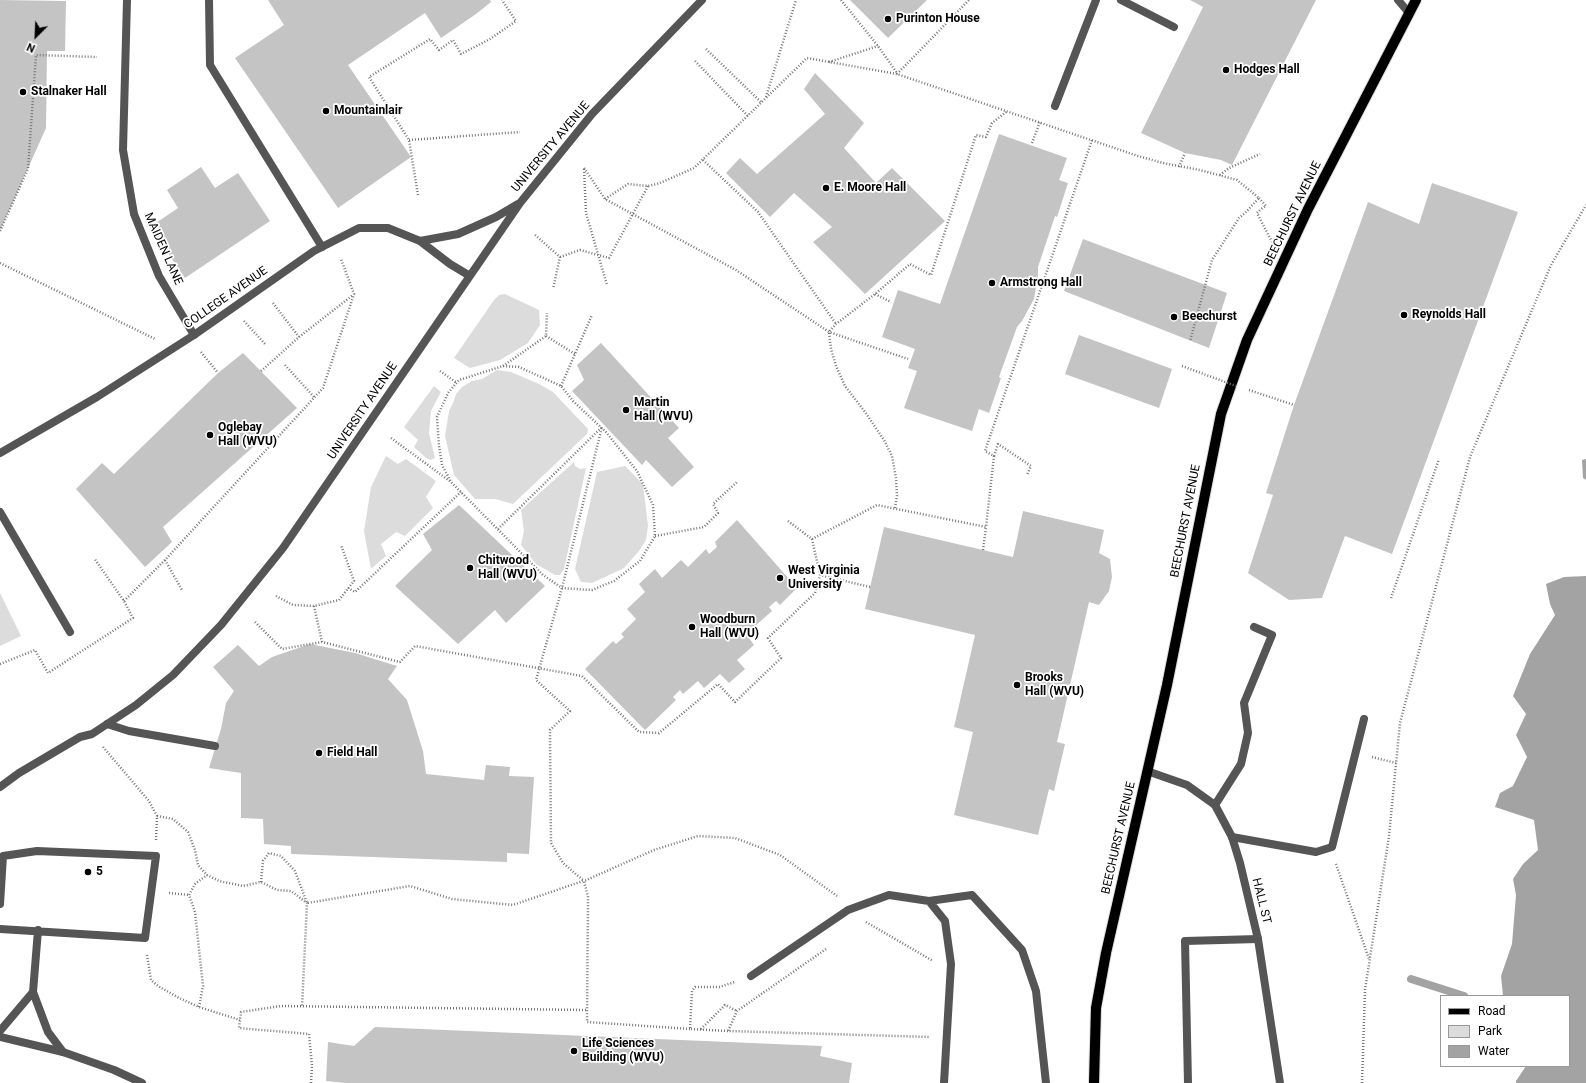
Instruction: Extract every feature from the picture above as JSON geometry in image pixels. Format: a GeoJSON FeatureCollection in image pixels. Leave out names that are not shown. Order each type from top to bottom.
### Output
{"type":"FeatureCollection","features":[{"type":"Feature","properties":{"kind":"main road","name":"BEECHURST AVENUE"},"geometry":{"type":"LineString","coordinates":[[1094,1083],[1096,1008],[1167,685],[1224,407],[1247,340],[1308,209],[1416,0]]}},
{"type":"Feature","properties":{"kind":"street","name":"MAIDEN LANE"},"geometry":{"type":"LineString","coordinates":[[127,0],[123,150],[134,214],[159,276],[194,335]]}},
{"type":"Feature","properties":{"kind":"street"},"geometry":{"type":"LineString","coordinates":[[209,0],[210,66],[322,247]]}},
{"type":"Feature","properties":{"kind":"street","name":"UNIVERSITY AVENUE"},"geometry":{"type":"LineString","coordinates":[[0,787],[20,773],[80,737],[92,734],[136,704],[173,675],[221,625],[283,548],[520,203],[592,114],[702,0]]}},
{"type":"Feature","properties":{"kind":"street"},"geometry":{"type":"LineString","coordinates":[[1055,106],[1096,0]]}},
{"type":"Feature","properties":{"kind":"street"},"geometry":{"type":"LineString","coordinates":[[1121,0],[1174,28]]}},
{"type":"Feature","properties":{"kind":"street"},"geometry":{"type":"LineString","coordinates":[[1398,0],[1409,13]]}},
{"type":"Feature","properties":{"kind":"street"},"geometry":{"type":"LineString","coordinates":[[420,241],[458,234],[496,217],[520,203]]}},
{"type":"Feature","properties":{"kind":"street","name":"COLLEGE AVENUE"},"geometry":{"type":"LineString","coordinates":[[0,453],[97,397],[194,335],[314,251],[359,228],[388,228],[420,241],[450,264],[470,276]]}},
{"type":"Feature","properties":{"kind":"street"},"geometry":{"type":"LineString","coordinates":[[0,512],[70,632]]}},
{"type":"Feature","properties":{"kind":"street"},"geometry":{"type":"LineString","coordinates":[[1215,805],[1240,764],[1248,733],[1244,703],[1272,635],[1254,627]]}},
{"type":"Feature","properties":{"kind":"street"},"geometry":{"type":"LineString","coordinates":[[1232,837],[1316,852],[1332,847],[1364,719]]}},
{"type":"Feature","properties":{"kind":"street"},"geometry":{"type":"LineString","coordinates":[[107,724],[129,731],[215,746]]}},
{"type":"Feature","properties":{"kind":"street","name":"HALL ST"},"geometry":{"type":"LineString","coordinates":[[1147,771],[1187,785],[1215,805],[1232,837],[1240,863],[1258,939],[1280,1083]]}},
{"type":"Feature","properties":{"kind":"street"},"geometry":{"type":"LineString","coordinates":[[0,904],[3,856],[37,852],[156,856],[145,938],[38,930],[0,929]]}},
{"type":"Feature","properties":{"kind":"street"},"geometry":{"type":"LineString","coordinates":[[751,976],[848,910],[889,895],[929,901],[972,895],[1022,950],[1036,992],[1046,1083]]}},
{"type":"Feature","properties":{"kind":"street"},"geometry":{"type":"LineString","coordinates":[[929,901],[945,921],[951,964],[944,1083]]}},
{"type":"Feature","properties":{"kind":"street"},"geometry":{"type":"LineString","coordinates":[[38,930],[33,992],[48,1032],[63,1052]]}},
{"type":"Feature","properties":{"kind":"street"},"geometry":{"type":"LineString","coordinates":[[1188,1083],[1185,941],[1258,939]]}},
{"type":"Feature","properties":{"kind":"street"},"geometry":{"type":"LineString","coordinates":[[0,1031],[33,992]]}},
{"type":"Feature","properties":{"kind":"street"},"geometry":{"type":"LineString","coordinates":[[0,1037],[63,1052],[114,1070],[142,1083]]}},
{"type":"Feature","properties":{"kind":"path"},"geometry":{"type":"LineString","coordinates":[[418,195],[409,140],[370,77],[430,39],[439,50],[453,40],[461,54],[490,39],[516,21],[502,0]]}},
{"type":"Feature","properties":{"kind":"path"},"geometry":{"type":"LineString","coordinates":[[766,99],[796,0]]}},
{"type":"Feature","properties":{"kind":"path"},"geometry":{"type":"LineString","coordinates":[[841,0],[878,46],[897,74]]}},
{"type":"Feature","properties":{"kind":"path"},"geometry":{"type":"LineString","coordinates":[[897,74],[969,0]]}},
{"type":"Feature","properties":{"kind":"path"},"geometry":{"type":"LineString","coordinates":[[828,62],[878,46]]}},
{"type":"Feature","properties":{"kind":"path"},"geometry":{"type":"LineString","coordinates":[[706,49],[762,103]]}},
{"type":"Feature","properties":{"kind":"path"},"geometry":{"type":"LineString","coordinates":[[0,231],[28,169],[36,55],[97,57]]}},
{"type":"Feature","properties":{"kind":"path"},"geometry":{"type":"LineString","coordinates":[[605,199],[628,184],[648,186],[660,183],[694,168],[762,103],[806,58],[897,74],[1138,156],[1237,180],[1259,198],[1266,206],[1257,213],[1272,242]]}},
{"type":"Feature","properties":{"kind":"path"},"geometry":{"type":"LineString","coordinates":[[695,61],[748,116]]}},
{"type":"Feature","properties":{"kind":"path"},"geometry":{"type":"LineString","coordinates":[[828,332],[910,264],[931,275],[976,135],[986,137],[992,124],[1007,111]]}},
{"type":"Feature","properties":{"kind":"path"},"geometry":{"type":"LineString","coordinates":[[1032,143],[1040,122]]}},
{"type":"Feature","properties":{"kind":"path"},"geometry":{"type":"LineString","coordinates":[[409,140],[520,132]]}},
{"type":"Feature","properties":{"kind":"path"},"geometry":{"type":"LineString","coordinates":[[994,456],[985,451],[1092,140]]}},
{"type":"Feature","properties":{"kind":"path"},"geometry":{"type":"LineString","coordinates":[[1179,167],[1185,154]]}},
{"type":"Feature","properties":{"kind":"path"},"geometry":{"type":"LineString","coordinates":[[1219,175],[1229,168],[1260,154]]}},
{"type":"Feature","properties":{"kind":"path"},"geometry":{"type":"LineString","coordinates":[[703,160],[758,212],[836,324]]}},
{"type":"Feature","properties":{"kind":"path"},"geometry":{"type":"LineString","coordinates":[[607,285],[586,213],[584,168],[605,199],[736,270],[828,332],[908,359]]}},
{"type":"Feature","properties":{"kind":"path"},"geometry":{"type":"LineString","coordinates":[[560,257],[580,250],[609,258],[648,186]]}},
{"type":"Feature","properties":{"kind":"path"},"geometry":{"type":"LineString","coordinates":[[1190,341],[1212,260],[1239,218],[1246,213],[1259,198]]}},
{"type":"Feature","properties":{"kind":"path"},"geometry":{"type":"LineString","coordinates":[[1362,1083],[1365,990],[1388,836],[1400,723],[1470,457],[1551,265],[1586,205]]}},
{"type":"Feature","properties":{"kind":"path"},"geometry":{"type":"LineString","coordinates":[[536,235],[560,257]]}},
{"type":"Feature","properties":{"kind":"path"},"geometry":{"type":"LineString","coordinates":[[553,289],[560,257]]}},
{"type":"Feature","properties":{"kind":"path"},"geometry":{"type":"LineString","coordinates":[[124,601],[165,560],[323,388],[354,294],[341,259]]}},
{"type":"Feature","properties":{"kind":"path"},"geometry":{"type":"LineString","coordinates":[[0,263],[155,339]]}},
{"type":"Feature","properties":{"kind":"path"},"geometry":{"type":"LineString","coordinates":[[261,371],[299,337],[354,294]]}},
{"type":"Feature","properties":{"kind":"path"},"geometry":{"type":"LineString","coordinates":[[875,294],[891,302]]}},
{"type":"Feature","properties":{"kind":"path"},"geometry":{"type":"LineString","coordinates":[[273,303],[299,337]]}},
{"type":"Feature","properties":{"kind":"path"},"geometry":{"type":"LineString","coordinates":[[546,336],[547,313]]}},
{"type":"Feature","properties":{"kind":"path"},"geometry":{"type":"LineString","coordinates":[[561,386],[592,315]]}},
{"type":"Feature","properties":{"kind":"path"},"geometry":{"type":"LineString","coordinates":[[244,321],[266,345]]}},
{"type":"Feature","properties":{"kind":"path"},"geometry":{"type":"LineString","coordinates":[[828,332],[834,360],[844,386],[865,412],[884,440],[892,456],[896,478],[897,496],[894,508]]}},
{"type":"Feature","properties":{"kind":"path"},"geometry":{"type":"LineString","coordinates":[[546,336],[575,354]]}},
{"type":"Feature","properties":{"kind":"path"},"geometry":{"type":"LineString","coordinates":[[451,482],[442,464],[438,446],[437,417],[448,393],[459,380],[482,374],[503,366],[546,336]]}},
{"type":"Feature","properties":{"kind":"path"},"geometry":{"type":"LineString","coordinates":[[200,350],[218,373]]}},
{"type":"Feature","properties":{"kind":"path"},"geometry":{"type":"LineString","coordinates":[[285,365],[314,397]]}},
{"type":"Feature","properties":{"kind":"path"},"geometry":{"type":"LineString","coordinates":[[391,438],[451,482],[544,575],[562,588],[592,590],[614,581],[640,561],[655,536],[653,505],[637,471],[602,427],[573,401],[561,386],[519,367],[503,366]]}},
{"type":"Feature","properties":{"kind":"path"},"geometry":{"type":"LineString","coordinates":[[1182,366],[1294,406]]}},
{"type":"Feature","properties":{"kind":"path"},"geometry":{"type":"LineString","coordinates":[[440,371],[457,383]]}},
{"type":"Feature","properties":{"kind":"path"},"geometry":{"type":"LineString","coordinates":[[498,529],[602,427]]}},
{"type":"Feature","properties":{"kind":"path"},"geometry":{"type":"LineString","coordinates":[[602,427],[562,588],[536,680],[570,711],[550,730],[551,843],[563,863],[584,881],[588,897],[587,1022],[700,1030],[947,1037]]}},
{"type":"Feature","properties":{"kind":"path"},"geometry":{"type":"LineString","coordinates":[[983,550],[994,456],[998,444],[1031,466],[1027,475]]}},
{"type":"Feature","properties":{"kind":"path"},"geometry":{"type":"LineString","coordinates":[[1391,598],[1439,459]]}},
{"type":"Feature","properties":{"kind":"path"},"geometry":{"type":"LineString","coordinates":[[655,536],[704,527],[718,513],[713,504],[738,482]]}},
{"type":"Feature","properties":{"kind":"path"},"geometry":{"type":"LineString","coordinates":[[348,588],[355,592],[461,492]]}},
{"type":"Feature","properties":{"kind":"path"},"geometry":{"type":"LineString","coordinates":[[812,539],[877,505],[986,527]]}},
{"type":"Feature","properties":{"kind":"path"},"geometry":{"type":"LineString","coordinates":[[256,622],[282,649],[322,642],[400,662],[415,646],[582,676],[639,732],[659,733],[718,684],[735,702],[781,658],[768,638],[815,593],[820,575],[812,539],[788,521]]}},
{"type":"Feature","properties":{"kind":"path"},"geometry":{"type":"LineString","coordinates":[[276,596],[293,605],[314,606],[339,600],[354,581],[342,545]]}},
{"type":"Feature","properties":{"kind":"path"},"geometry":{"type":"LineString","coordinates":[[94,558],[124,601],[133,618]]}},
{"type":"Feature","properties":{"kind":"path"},"geometry":{"type":"LineString","coordinates":[[165,560],[182,590]]}},
{"type":"Feature","properties":{"kind":"path"},"geometry":{"type":"LineString","coordinates":[[820,575],[870,587]]}},
{"type":"Feature","properties":{"kind":"path"},"geometry":{"type":"LineString","coordinates":[[314,606],[322,642]]}},
{"type":"Feature","properties":{"kind":"path"},"geometry":{"type":"LineString","coordinates":[[92,734],[149,801],[157,816],[156,856]]}},
{"type":"Feature","properties":{"kind":"path"},"geometry":{"type":"LineString","coordinates":[[1356,753],[1396,763]]}},
{"type":"Feature","properties":{"kind":"path"},"geometry":{"type":"LineString","coordinates":[[157,816],[173,819],[188,832],[195,850],[198,865],[207,875],[219,882],[243,886],[261,882],[277,890],[291,891],[307,903],[410,886],[452,899],[513,905],[584,881],[654,850],[698,836],[735,838],[780,855],[835,893],[848,910]]}},
{"type":"Feature","properties":{"kind":"path"},"geometry":{"type":"LineString","coordinates":[[1332,847],[1370,959]]}},
{"type":"Feature","properties":{"kind":"path"},"geometry":{"type":"LineString","coordinates":[[261,882],[263,861],[269,853],[281,856],[295,871],[307,903],[302,1007]]}},
{"type":"Feature","properties":{"kind":"path"},"geometry":{"type":"LineString","coordinates":[[200,1007],[203,980],[195,912],[189,895],[195,884],[207,875]]}},
{"type":"Feature","properties":{"kind":"path"},"geometry":{"type":"LineString","coordinates":[[865,921],[934,961],[951,964]]}},
{"type":"Feature","properties":{"kind":"path"},"geometry":{"type":"LineString","coordinates":[[145,938],[151,980],[172,994],[200,1007],[240,1020]]}},
{"type":"Feature","properties":{"kind":"path"},"geometry":{"type":"LineString","coordinates":[[728,1031],[737,1011],[827,948]]}},
{"type":"Feature","properties":{"kind":"path"},"geometry":{"type":"LineString","coordinates":[[690,1029],[692,991],[695,987],[719,987]]}},
{"type":"Feature","properties":{"kind":"path"},"geometry":{"type":"LineString","coordinates":[[700,1030],[725,1005],[737,1011]]}},
{"type":"Feature","properties":{"kind":"path"},"geometry":{"type":"LineString","coordinates":[[311,1083],[312,1066],[309,1034],[239,1028],[240,1012],[281,1006],[586,1010]]}},
{"type":"Feature","properties":{"kind":"green space"},"geometry":{"type":"Polygon","coordinates":[[[505,294],[539,310],[540,325],[528,343],[500,360],[470,368],[454,358],[494,300],[499,295],[505,294]]]}},
{"type":"Feature","properties":{"kind":"green space"},"geometry":{"type":"Polygon","coordinates":[[[497,370],[511,372],[539,384],[553,392],[588,429],[587,434],[513,504],[495,499],[475,499],[454,475],[445,436],[449,411],[456,394],[462,387],[472,381],[482,379],[497,370]]]}},
{"type":"Feature","properties":{"kind":"green space"},"geometry":{"type":"Polygon","coordinates":[[[434,386],[441,392],[431,411],[429,433],[435,458],[431,460],[426,458],[414,447],[418,440],[404,427],[434,386]]]}},
{"type":"Feature","properties":{"kind":"green space"},"geometry":{"type":"Polygon","coordinates":[[[386,456],[398,464],[406,459],[436,481],[426,497],[433,508],[405,536],[396,532],[381,544],[386,556],[371,569],[364,531],[371,487],[386,456]]]}},
{"type":"Feature","properties":{"kind":"green space"},"geometry":{"type":"Polygon","coordinates":[[[574,462],[575,466],[580,469],[586,468],[564,569],[560,575],[555,575],[536,564],[521,545],[524,531],[521,510],[574,462]]]}},
{"type":"Feature","properties":{"kind":"green space"},"geometry":{"type":"Polygon","coordinates":[[[625,466],[643,484],[648,526],[646,540],[639,551],[624,568],[592,583],[581,582],[575,569],[597,472],[625,466]]]}},
{"type":"Feature","properties":{"kind":"green space"},"geometry":{"type":"Polygon","coordinates":[[[0,593],[21,636],[0,646],[0,593]]]}},
{"type":"Feature","properties":{"kind":"water"},"geometry":{"type":"Polygon","coordinates":[[[1586,459],[1586,480],[1583,478],[1582,460],[1586,459]]]}},
{"type":"Feature","properties":{"kind":"water"},"geometry":{"type":"Polygon","coordinates":[[[1586,576],[1586,1083],[1516,1083],[1525,1067],[1570,1067],[1570,995],[1503,995],[1501,976],[1512,944],[1516,895],[1513,879],[1523,864],[1538,850],[1534,820],[1495,807],[1500,793],[1513,786],[1527,757],[1516,735],[1526,714],[1513,696],[1530,654],[1555,615],[1550,604],[1546,584],[1564,577],[1586,576]]]}},
{"type":"Feature","properties":{"kind":"building","name":"Stalnaker Hall"},"geometry":{"type":"Polygon","coordinates":[[[0,0],[66,1],[65,51],[47,51],[46,128],[0,231],[0,0]]]}},
{"type":"Feature","properties":{"kind":"building","name":"Mountainlair"},"geometry":{"type":"Polygon","coordinates":[[[268,0],[490,0],[491,2],[441,38],[425,13],[348,65],[411,157],[338,208],[235,58],[284,25],[268,0]]]}},
{"type":"Feature","properties":{"kind":"building","name":"Purinton House"},"geometry":{"type":"Polygon","coordinates":[[[850,0],[927,0],[888,38],[850,0]]]}},
{"type":"Feature","properties":{"kind":"building","name":"Hodges Hall"},"geometry":{"type":"Polygon","coordinates":[[[1190,0],[1316,0],[1232,165],[1221,160],[1185,153],[1141,133],[1203,7],[1190,0]]]}},
{"type":"Feature","properties":{"kind":"building","name":"E. Moore Hall"},"geometry":{"type":"Polygon","coordinates":[[[815,73],[864,123],[844,148],[876,183],[892,168],[945,221],[865,294],[813,242],[832,227],[794,193],[770,217],[726,173],[740,158],[757,174],[825,114],[804,89],[815,73]]]}},
{"type":"Feature","properties":{"kind":"building","name":"Armstrong Hall"},"geometry":{"type":"Polygon","coordinates":[[[999,134],[1067,158],[1059,180],[1068,183],[1038,267],[1034,299],[1017,327],[999,377],[1001,378],[989,413],[979,409],[972,431],[904,408],[917,371],[908,368],[915,349],[882,337],[898,290],[940,304],[999,134]]]}},
{"type":"Feature","properties":{"kind":"building"},"geometry":{"type":"Polygon","coordinates":[[[201,167],[215,188],[238,173],[270,221],[185,278],[150,227],[178,208],[167,190],[201,167]]]}},
{"type":"Feature","properties":{"kind":"building","name":"Reynolds Hall"},"geometry":{"type":"Polygon","coordinates":[[[1432,183],[1518,212],[1392,554],[1345,536],[1322,598],[1289,600],[1248,573],[1273,495],[1266,493],[1294,405],[1368,202],[1419,224],[1432,183]]]}},
{"type":"Feature","properties":{"kind":"building","name":"Beechurst"},"geometry":{"type":"Polygon","coordinates":[[[1083,239],[1227,293],[1209,348],[1064,291],[1083,239]]]}},
{"type":"Feature","properties":{"kind":"building"},"geometry":{"type":"Polygon","coordinates":[[[1079,335],[1172,369],[1159,408],[1065,374],[1079,335]]]}},
{"type":"Feature","properties":{"kind":"building","name":"Martin Hall (WVU)"},"geometry":{"type":"Polygon","coordinates":[[[601,343],[679,428],[668,438],[694,467],[672,487],[646,460],[642,465],[572,391],[584,380],[577,365],[601,343]]]}},
{"type":"Feature","properties":{"kind":"building","name":"Oglebay Hall (WVU)"},"geometry":{"type":"Polygon","coordinates":[[[243,353],[297,408],[163,527],[172,542],[145,567],[76,489],[102,463],[114,474],[218,373],[243,353]]]}},
{"type":"Feature","properties":{"kind":"building","name":"Chitwood Hall (WVU)"},"geometry":{"type":"Polygon","coordinates":[[[459,505],[545,586],[506,623],[495,610],[458,644],[395,586],[432,550],[423,534],[459,505]]]}},
{"type":"Feature","properties":{"kind":"building","name":"Brooks Hall (WVU)"},"geometry":{"type":"Polygon","coordinates":[[[1023,511],[1104,530],[1099,553],[1110,559],[1112,577],[1109,591],[1099,605],[1089,602],[1057,742],[1065,744],[1054,791],[1049,789],[1038,835],[954,815],[973,732],[954,727],[975,635],[865,609],[884,527],[1013,557],[1023,511]]]}},
{"type":"Feature","properties":{"kind":"building","name":"Woodburn Hall (WVU)"},"geometry":{"type":"Polygon","coordinates":[[[737,520],[797,588],[780,605],[776,601],[769,607],[772,611],[746,634],[754,645],[737,660],[745,669],[729,683],[720,674],[704,688],[698,681],[683,694],[680,690],[673,697],[676,700],[645,730],[585,669],[613,641],[616,644],[624,637],[621,634],[636,619],[627,609],[645,592],[639,584],[655,569],[662,578],[681,560],[688,567],[706,549],[709,554],[717,547],[715,542],[737,520]]]}},
{"type":"Feature","properties":{"kind":"building","name":"Field Hall"},"geometry":{"type":"Polygon","coordinates":[[[310,644],[355,653],[397,666],[388,679],[407,700],[423,751],[426,774],[484,780],[486,765],[510,767],[509,776],[534,777],[529,854],[507,853],[507,862],[291,854],[291,846],[264,844],[263,819],[241,818],[241,773],[209,768],[221,729],[226,703],[234,691],[213,667],[238,645],[259,666],[272,657],[310,644]]]}},
{"type":"Feature","properties":{"kind":"building","name":"Life Sciences Building (WVU)"},"geometry":{"type":"Polygon","coordinates":[[[375,1027],[822,1046],[820,1056],[852,1063],[849,1083],[345,1083],[326,1081],[328,1042],[354,1046],[375,1027]]]}},
{"type":"Feature","properties":{"kind":"waterway"},"geometry":{"type":"LineString","coordinates":[[1411,979],[1461,995]]}},
{"type":"Feature","properties":{"kind":"place","name":"Purinton House"},"geometry":{"type":"Point","coordinates":[888,19]}},
{"type":"Feature","properties":{"kind":"place","name":"Hodges Hall"},"geometry":{"type":"Point","coordinates":[1226,70]}},
{"type":"Feature","properties":{"kind":"place","name":"Stalnaker Hall"},"geometry":{"type":"Point","coordinates":[23,92]}},
{"type":"Feature","properties":{"kind":"place","name":"Mountainlair"},"geometry":{"type":"Point","coordinates":[326,111]}},
{"type":"Feature","properties":{"kind":"place","name":"E. Moore Hall"},"geometry":{"type":"Point","coordinates":[826,188]}},
{"type":"Feature","properties":{"kind":"place","name":"Armstrong Hall"},"geometry":{"type":"Point","coordinates":[992,283]}},
{"type":"Feature","properties":{"kind":"place","name":"Reynolds Hall"},"geometry":{"type":"Point","coordinates":[1404,315]}},
{"type":"Feature","properties":{"kind":"place","name":"Beechurst"},"geometry":{"type":"Point","coordinates":[1174,317]}},
{"type":"Feature","properties":{"kind":"place","name":"Martin Hall (WVU)"},"geometry":{"type":"Point","coordinates":[626,410]}},
{"type":"Feature","properties":{"kind":"place","name":"Oglebay Hall (WVU)"},"geometry":{"type":"Point","coordinates":[210,435]}},
{"type":"Feature","properties":{"kind":"place","name":"Chitwood Hall (WVU)"},"geometry":{"type":"Point","coordinates":[470,568]}},
{"type":"Feature","properties":{"kind":"place","name":"West Virginia University"},"geometry":{"type":"Point","coordinates":[780,578]}},
{"type":"Feature","properties":{"kind":"place","name":"Woodburn Hall (WVU)"},"geometry":{"type":"Point","coordinates":[692,627]}},
{"type":"Feature","properties":{"kind":"place","name":"Brooks Hall (WVU)"},"geometry":{"type":"Point","coordinates":[1017,685]}},
{"type":"Feature","properties":{"kind":"place","name":"Field Hall"},"geometry":{"type":"Point","coordinates":[319,753]}},
{"type":"Feature","properties":{"kind":"place","name":"5"},"geometry":{"type":"Point","coordinates":[88,872]}},
{"type":"Feature","properties":{"kind":"place","name":"Life Sciences Building (WVU)"},"geometry":{"type":"Point","coordinates":[574,1051]}}]}
